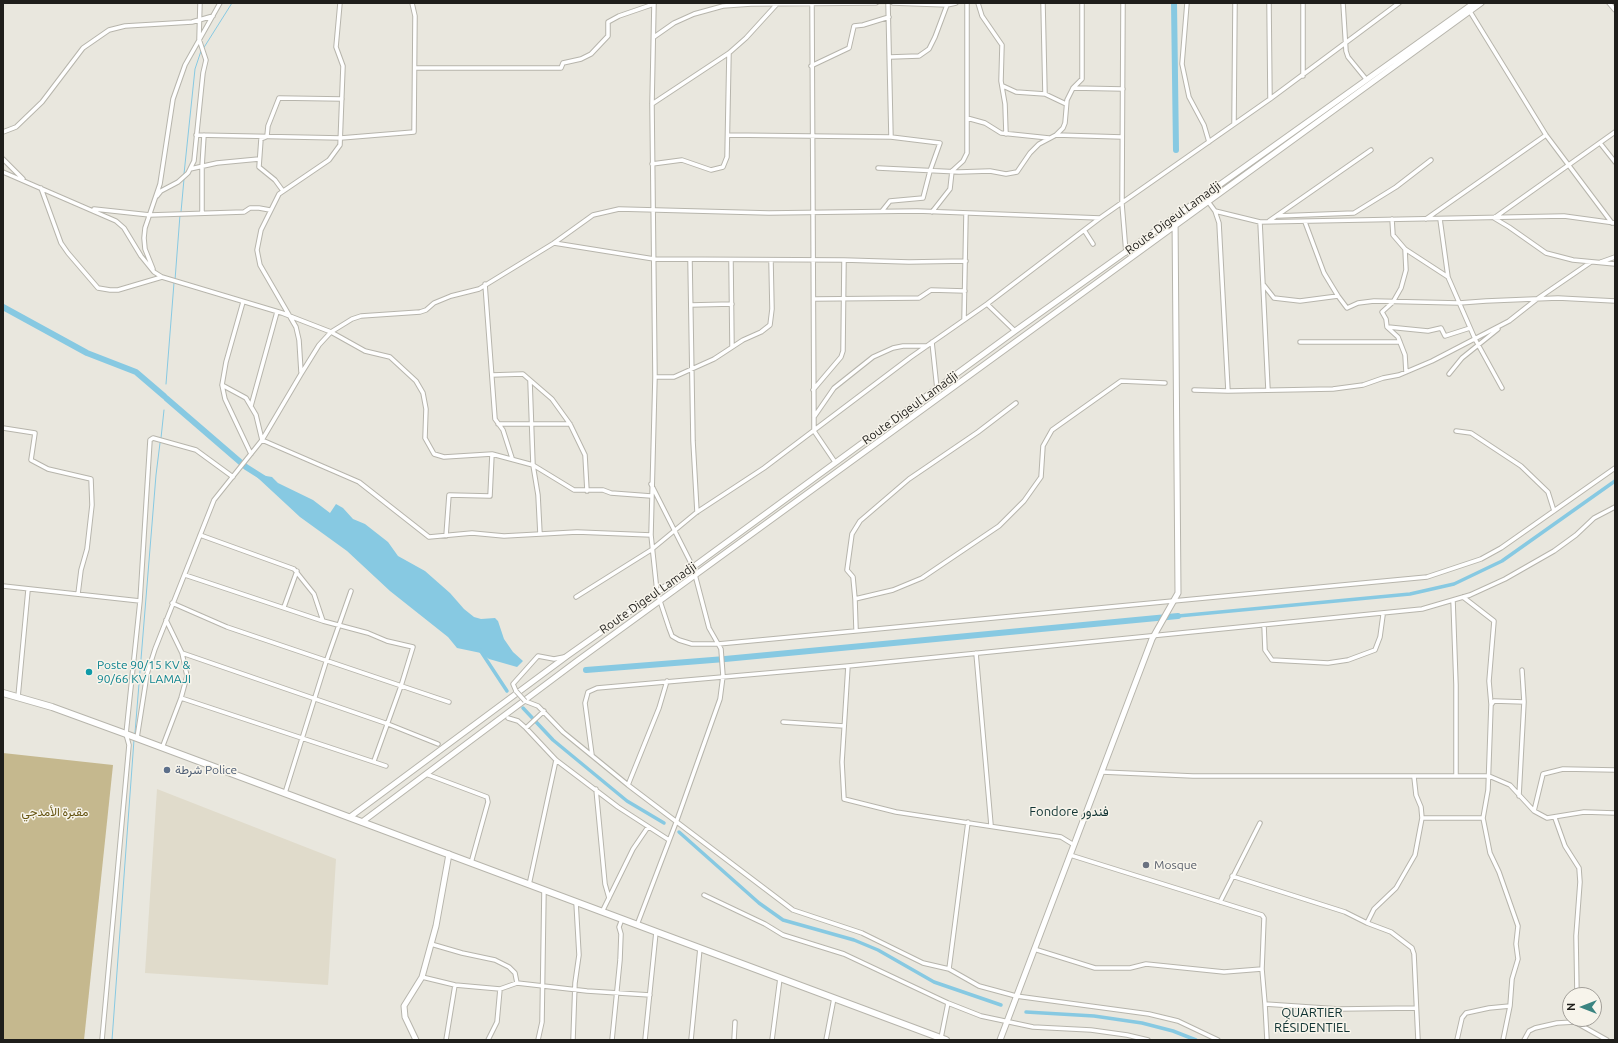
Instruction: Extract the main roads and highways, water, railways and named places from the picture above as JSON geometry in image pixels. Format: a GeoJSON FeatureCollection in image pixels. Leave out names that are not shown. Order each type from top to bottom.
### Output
{"type":"FeatureCollection","features":[{"type":"Feature","properties":{"kind":"highway"},"geometry":{"type":"LineString","coordinates":[[3,693],[52,707],[137,738],[944,1039]]}},
{"type":"Feature","properties":{"kind":"main road","name":"Route Digeul Lamadji"},"geometry":{"type":"LineString","coordinates":[[362,822],[695,575],[1208,202],[1468,10],[1474,3]]}},
{"type":"Feature","properties":{"kind":"main road","name":"Route Digeul Lamadji"},"geometry":{"type":"LineString","coordinates":[[350,817],[567,656],[693,567],[1015,331],[1126,253],[1366,79],[1468,10],[1481,3]]}},
{"type":"Feature","properties":{"kind":"main road"},"geometry":{"type":"LineString","coordinates":[[1000,1040],[1155,633],[1178,593],[1175,216]]}},
{"type":"Feature","properties":{"kind":"main road"},"geometry":{"type":"LineString","coordinates":[[416,1040],[405,1017],[404,1006],[422,977],[436,926],[449,854]]}},
{"type":"Feature","properties":{"kind":"water"},"geometry":{"type":"Polygon","coordinates":[[[260,475],[272,477],[278,483],[313,500],[330,513],[336,504],[343,508],[353,519],[365,524],[388,542],[398,556],[425,571],[474,617],[481,619],[495,618],[498,621],[504,639],[513,652],[523,661],[517,667],[489,659],[481,653],[457,648],[448,637],[390,591],[347,551],[300,517],[257,477],[260,475]]]}},
{"type":"Feature","properties":{"kind":"waterway"},"geometry":{"type":"LineString","coordinates":[[203,49],[232,3]]}},
{"type":"Feature","properties":{"kind":"waterway"},"geometry":{"type":"LineString","coordinates":[[1174,3],[1176,150]]}},
{"type":"Feature","properties":{"kind":"waterway"},"geometry":{"type":"LineString","coordinates":[[184,174],[195,69],[201,51]]}},
{"type":"Feature","properties":{"kind":"waterway"},"geometry":{"type":"LineString","coordinates":[[181,212],[184,179]]}},
{"type":"Feature","properties":{"kind":"waterway"},"geometry":{"type":"LineString","coordinates":[[175,280],[180,215]]}},
{"type":"Feature","properties":{"kind":"waterway"},"geometry":{"type":"LineString","coordinates":[[166,384],[174,283]]}},
{"type":"Feature","properties":{"kind":"waterway"},"geometry":{"type":"LineString","coordinates":[[3,307],[87,353],[136,372],[164,396]]}},
{"type":"Feature","properties":{"kind":"waterway"},"geometry":{"type":"LineString","coordinates":[[166,398],[246,467],[265,479]]}},
{"type":"Feature","properties":{"kind":"waterway"},"geometry":{"type":"LineString","coordinates":[[161,438],[164,410]]}},
{"type":"Feature","properties":{"kind":"waterway"},"geometry":{"type":"LineString","coordinates":[[135,733],[156,475],[160,443]]}},
{"type":"Feature","properties":{"kind":"waterway"},"geometry":{"type":"LineString","coordinates":[[1178,616],[1410,594],[1454,584],[1502,561],[1615,481]]}},
{"type":"Feature","properties":{"kind":"waterway"},"geometry":{"type":"LineString","coordinates":[[586,670],[725,659],[1178,616]]}},
{"type":"Feature","properties":{"kind":"waterway"},"geometry":{"type":"LineString","coordinates":[[480,650],[507,691]]}},
{"type":"Feature","properties":{"kind":"waterway"},"geometry":{"type":"LineString","coordinates":[[523,708],[553,740],[627,801],[664,823]]}},
{"type":"Feature","properties":{"kind":"waterway"},"geometry":{"type":"LineString","coordinates":[[112,1040],[134,740]]}},
{"type":"Feature","properties":{"kind":"waterway"},"geometry":{"type":"LineString","coordinates":[[679,832],[759,903],[783,920],[854,940],[878,950],[934,982],[1001,1005]]}},
{"type":"Feature","properties":{"kind":"waterway"},"geometry":{"type":"LineString","coordinates":[[1026,1012],[1094,1016],[1142,1023],[1173,1031],[1196,1040]]}},
{"type":"Feature","properties":{"kind":"place","name":"Poste 90/15 KV & 90/66 KV LAMAJI"},"geometry":{"type":"Point","coordinates":[89,672]}},
{"type":"Feature","properties":{"kind":"place","name":"شرطة Police"},"geometry":{"type":"Point","coordinates":[167,770]}},
{"type":"Feature","properties":{"kind":"place","name":"Mosque"},"geometry":{"type":"Point","coordinates":[1146,865]}},
{"type":"Feature","properties":{"kind":"district","name":"Fondore فندور"},"geometry":{"type":"Point","coordinates":[1069,812]}},
{"type":"Feature","properties":{"kind":"district","name":"QUARTIER RÉSIDENTIEL"},"geometry":{"type":"Point","coordinates":[1312,1020]}},
{"type":"Feature","properties":{"kind":"park label","name":"مقبرة الأمدجي"},"geometry":{"type":"Point","coordinates":[55,812]}}]}
